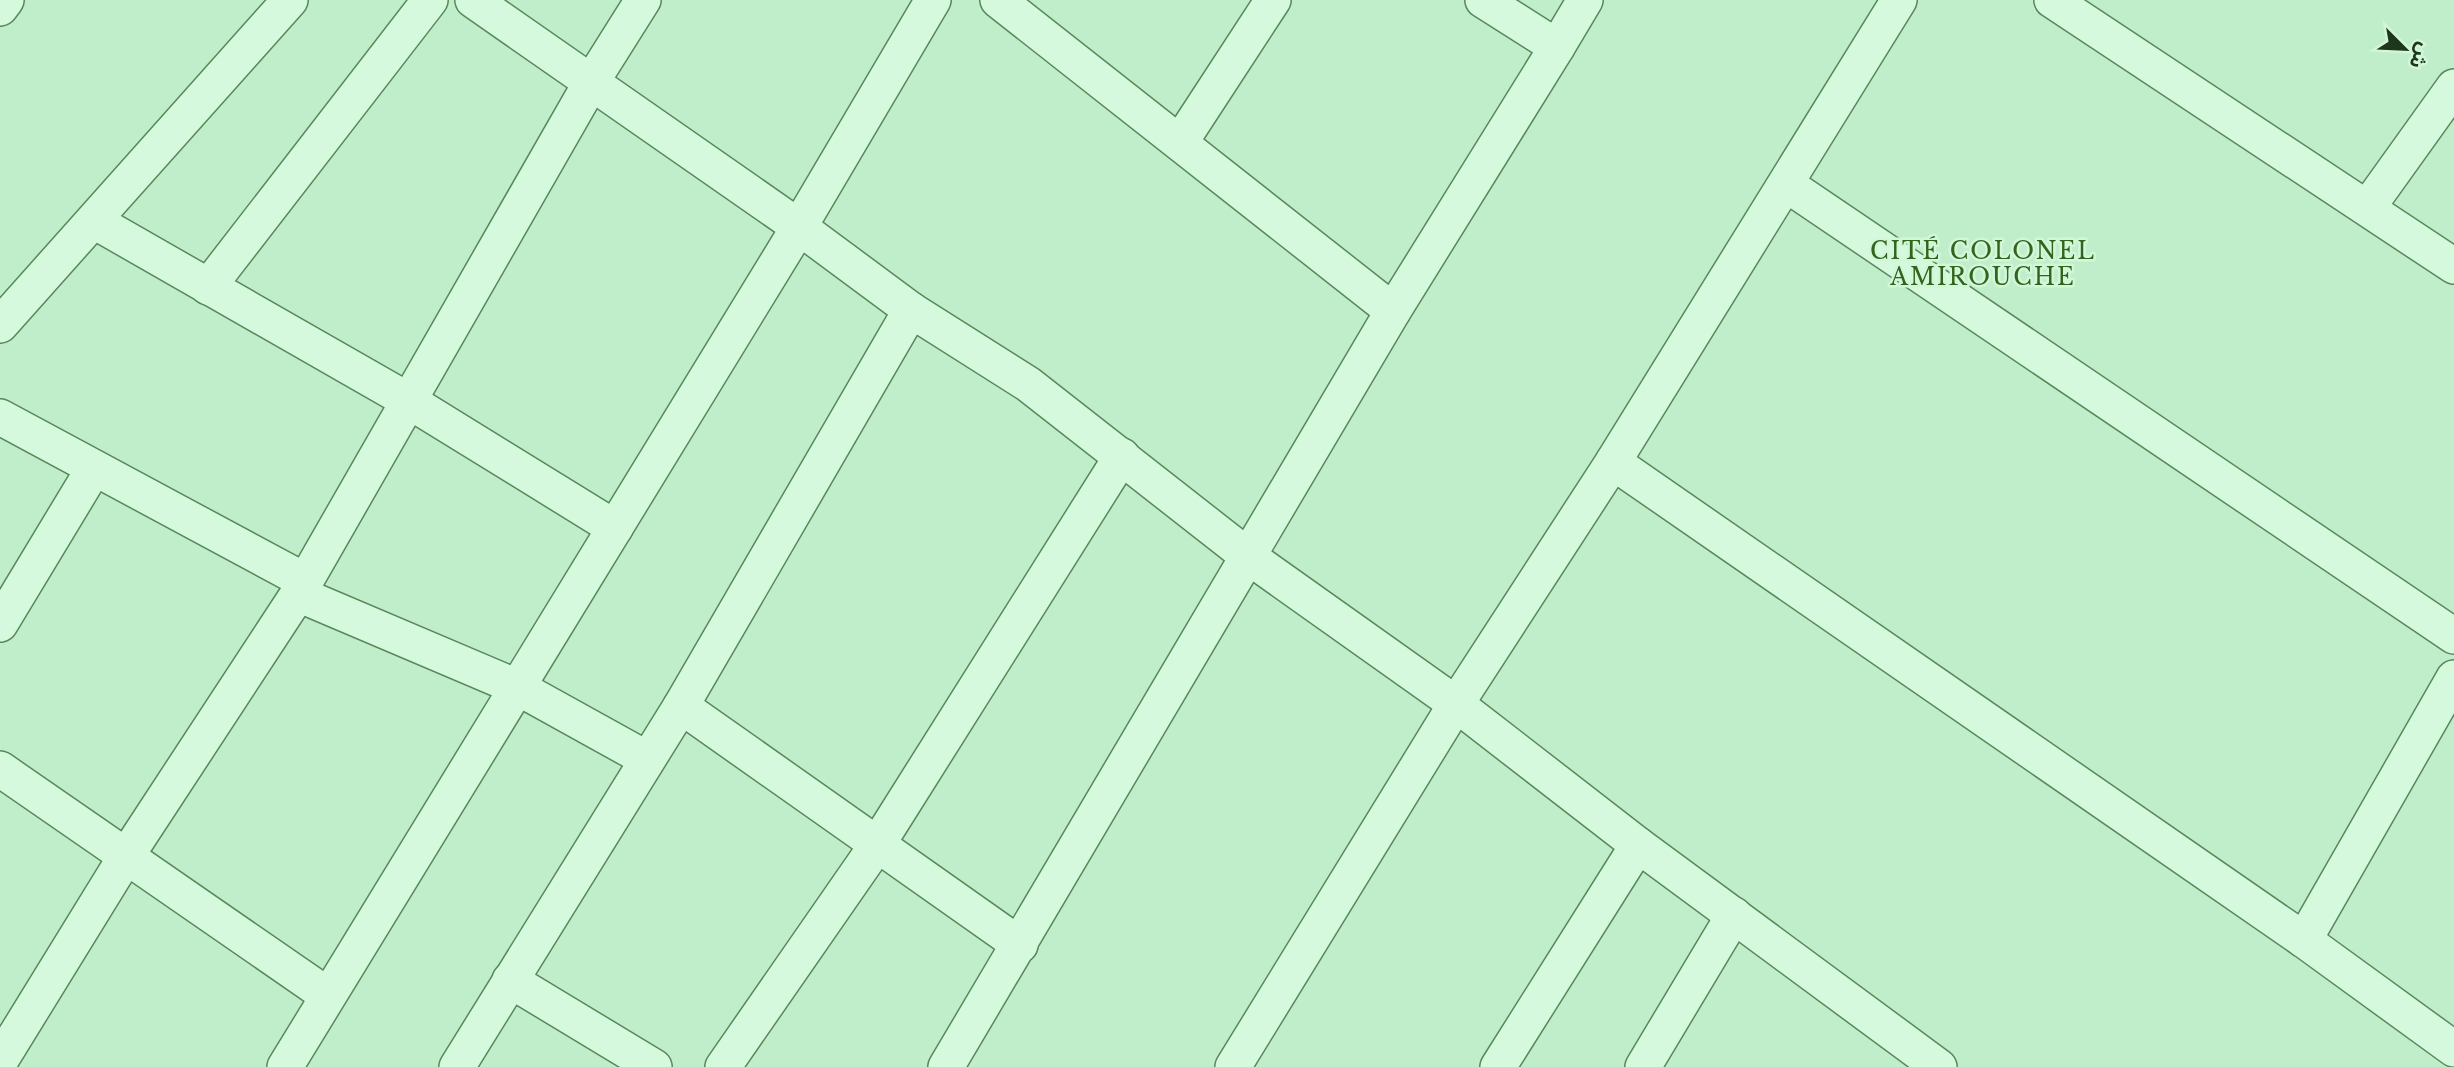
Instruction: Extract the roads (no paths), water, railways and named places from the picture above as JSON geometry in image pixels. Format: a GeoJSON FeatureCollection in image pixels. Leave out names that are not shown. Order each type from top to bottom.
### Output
{"type":"FeatureCollection","features":[{"type":"Feature","properties":{"kind":"street"},"geometry":{"type":"LineString","coordinates":[[0,8],[6,0]]}},
{"type":"Feature","properties":{"kind":"street"},"geometry":{"type":"LineString","coordinates":[[0,325],[96,222],[290,0]]}},
{"type":"Feature","properties":{"kind":"street"},"geometry":{"type":"LineString","coordinates":[[208,287],[430,0]]}},
{"type":"Feature","properties":{"kind":"street"},"geometry":{"type":"LineString","coordinates":[[473,0],[799,228],[911,310],[1028,384],[1250,556],[1456,704],[1927,1063]]}},
{"type":"Feature","properties":{"kind":"street"},"geometry":{"type":"LineString","coordinates":[[0,1061],[125,858],[302,588],[592,82],[643,0]]}},
{"type":"Feature","properties":{"kind":"street"},"geometry":{"type":"LineString","coordinates":[[285,1067],[799,228],[933,0]]}},
{"type":"Feature","properties":{"kind":"street"},"geometry":{"type":"LineString","coordinates":[[998,0],[1181,141],[1393,311]]}},
{"type":"Feature","properties":{"kind":"street"},"geometry":{"type":"LineString","coordinates":[[1181,141],[1273,0]]}},
{"type":"Feature","properties":{"kind":"street"},"geometry":{"type":"LineString","coordinates":[[1483,0],[1557,47]]}},
{"type":"Feature","properties":{"kind":"street"},"geometry":{"type":"LineString","coordinates":[[946,1067],[1393,311],[1585,0]]}},
{"type":"Feature","properties":{"kind":"street"},"geometry":{"type":"LineString","coordinates":[[1233,1067],[1456,704],[1613,462],[1899,0]]}},
{"type":"Feature","properties":{"kind":"street"},"geometry":{"type":"LineString","coordinates":[[2052,0],[2454,266]]}},
{"type":"Feature","properties":{"kind":"street"},"geometry":{"type":"LineString","coordinates":[[2368,208],[2454,87]]}},
{"type":"Feature","properties":{"kind":"street"},"geometry":{"type":"LineString","coordinates":[[1786,184],[2454,636]]}},
{"type":"Feature","properties":{"kind":"street"},"geometry":{"type":"LineString","coordinates":[[96,222],[409,401],[615,528]]}},
{"type":"Feature","properties":{"kind":"street"},"geometry":{"type":"LineString","coordinates":[[457,1067],[681,706],[911,310]]}},
{"type":"Feature","properties":{"kind":"street"},"geometry":{"type":"LineString","coordinates":[[0,417],[302,588],[517,687],[647,759]]}},
{"type":"Feature","properties":{"kind":"street"},"geometry":{"type":"LineString","coordinates":[[723,1067],[877,845],[1122,456]]}},
{"type":"Feature","properties":{"kind":"street"},"geometry":{"type":"LineString","coordinates":[[1613,462],[2304,940],[2454,1049]]}},
{"type":"Feature","properties":{"kind":"street"},"geometry":{"type":"LineString","coordinates":[[0,624],[93,470]]}},
{"type":"Feature","properties":{"kind":"street"},"geometry":{"type":"LineString","coordinates":[[2304,940],[2454,678]]}},
{"type":"Feature","properties":{"kind":"street"},"geometry":{"type":"LineString","coordinates":[[681,706],[1020,945]]}},
{"type":"Feature","properties":{"kind":"street"},"geometry":{"type":"LineString","coordinates":[[0,769],[125,858],[327,995]]}},
{"type":"Feature","properties":{"kind":"street"},"geometry":{"type":"LineString","coordinates":[[1498,1067],[1639,845]]}},
{"type":"Feature","properties":{"kind":"street"},"geometry":{"type":"LineString","coordinates":[[1643,1067],[1734,915]]}},
{"type":"Feature","properties":{"kind":"street"},"geometry":{"type":"LineString","coordinates":[[510,980],[654,1067]]}},
{"type":"Feature","properties":{"kind":"district","name":"CITÉ COLONEL AMIROUCHE"},"geometry":{"type":"Point","coordinates":[1983,264]}}]}
